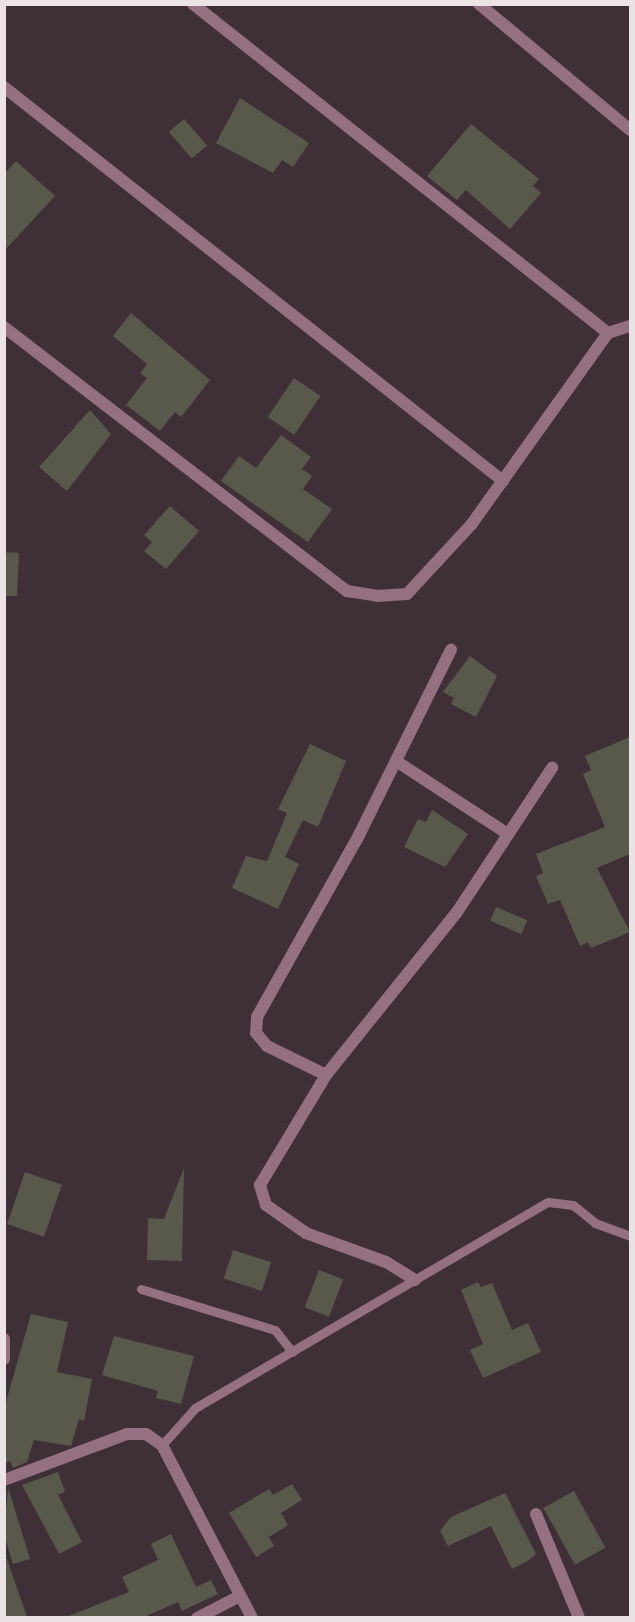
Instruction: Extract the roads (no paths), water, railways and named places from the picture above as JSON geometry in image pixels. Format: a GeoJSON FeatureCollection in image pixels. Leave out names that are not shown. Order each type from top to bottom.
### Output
{"type":"FeatureCollection","features":[{"type":"Feature","properties":{"kind":"street"},"geometry":{"type":"LineString","coordinates":[[193,4],[608,333]]}},
{"type":"Feature","properties":{"kind":"street"},"geometry":{"type":"LineString","coordinates":[[479,4],[630,130]]}},
{"type":"Feature","properties":{"kind":"street"},"geometry":{"type":"LineString","coordinates":[[4,87],[503,481]]}},
{"type":"Feature","properties":{"kind":"street"},"geometry":{"type":"LineString","coordinates":[[4,327],[347,591],[406,594],[471,525],[608,333],[630,326]]}},
{"type":"Feature","properties":{"kind":"street"},"geometry":{"type":"LineString","coordinates":[[326,1076],[267,1046],[256,1033],[257,1017],[396,760],[451,650]]}},
{"type":"Feature","properties":{"kind":"street"},"geometry":{"type":"LineString","coordinates":[[396,760],[508,834]]}},
{"type":"Feature","properties":{"kind":"street"},"geometry":{"type":"LineString","coordinates":[[415,1280],[386,1262],[306,1233],[266,1206],[260,1185],[326,1076],[458,912],[552,768]]}},
{"type":"Feature","properties":{"kind":"street"},"geometry":{"type":"LineString","coordinates":[[4,1339],[4,1359]]}},
{"type":"Feature","properties":{"kind":"street"},"geometry":{"type":"LineString","coordinates":[[4,1480],[127,1434],[146,1434],[162,1445],[252,1617]]}},
{"type":"Feature","properties":{"kind":"street"},"geometry":{"type":"LineString","coordinates":[[536,1514],[579,1617]]}},
{"type":"Feature","properties":{"kind":"street"},"geometry":{"type":"LineString","coordinates":[[197,1617],[240,1596]]}},
{"type":"Feature","properties":{"kind":"lane"},"geometry":{"type":"LineString","coordinates":[[162,1445],[195,1408],[548,1202],[573,1205],[595,1223],[630,1236]]}},
{"type":"Feature","properties":{"kind":"lane"},"geometry":{"type":"LineString","coordinates":[[141,1289],[275,1330],[292,1352]]}}]}
